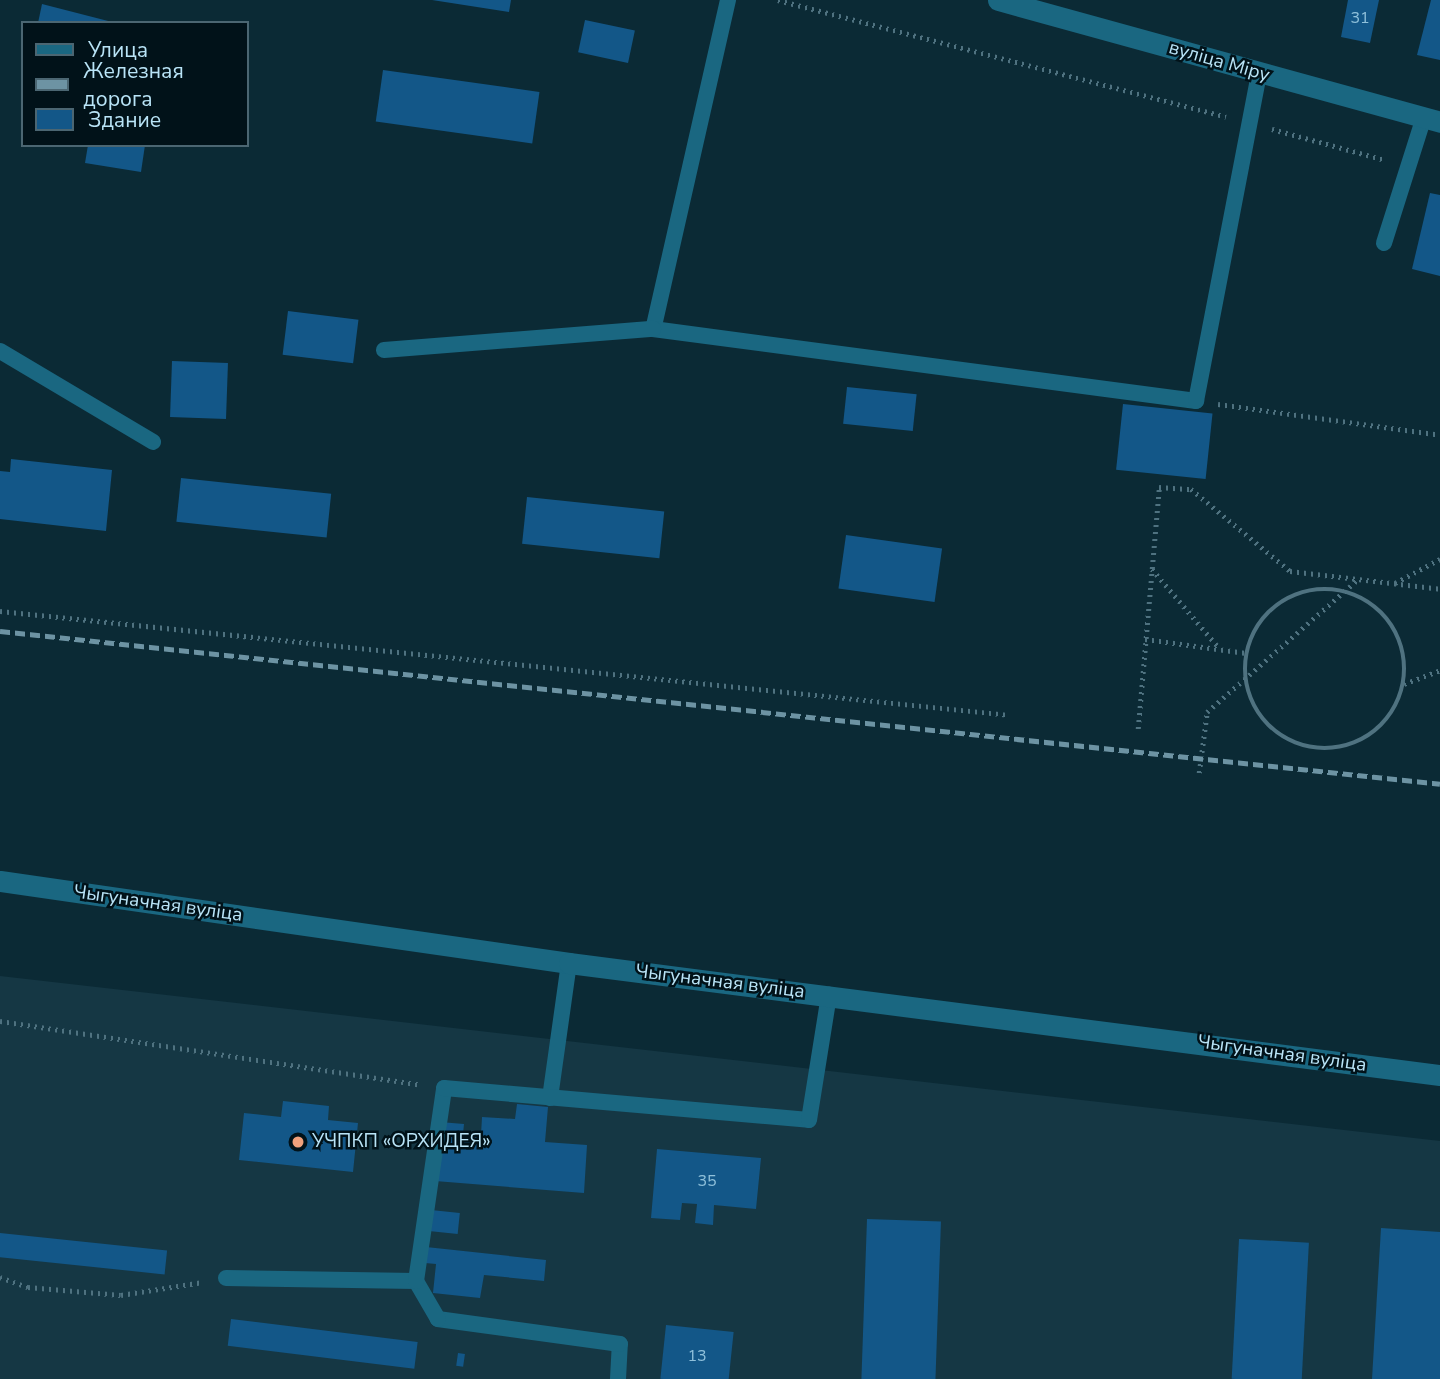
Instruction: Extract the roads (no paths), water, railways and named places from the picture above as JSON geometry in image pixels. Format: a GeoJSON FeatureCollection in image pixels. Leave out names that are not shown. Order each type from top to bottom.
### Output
{"type":"FeatureCollection","features":[{"type":"Feature","properties":{"kind":"street","name":"вуліца Міру"},"geometry":{"type":"LineString","coordinates":[[998,0],[1432,120]]}},
{"type":"Feature","properties":{"kind":"street","name":"Чыгуначная вуліца"},"geometry":{"type":"LineString","coordinates":[[0,881],[569,963],[1440,1075]]}},
{"type":"Feature","properties":{"kind":"lane"},"geometry":{"type":"LineString","coordinates":[[653,329],[728,0]]}},
{"type":"Feature","properties":{"kind":"lane"},"geometry":{"type":"LineString","coordinates":[[384,350],[653,329],[1196,401],[1252,124],[1259,74]]}},
{"type":"Feature","properties":{"kind":"lane"},"geometry":{"type":"LineString","coordinates":[[1384,243],[1408,166],[1432,120]]}},
{"type":"Feature","properties":{"kind":"lane"},"geometry":{"type":"LineString","coordinates":[[0,351],[153,442]]}},
{"type":"Feature","properties":{"kind":"lane"},"geometry":{"type":"LineString","coordinates":[[550,1098],[569,963]]}},
{"type":"Feature","properties":{"kind":"lane"},"geometry":{"type":"LineString","coordinates":[[618,1379],[620,1344],[438,1319],[416,1282],[444,1088],[809,1120],[829,995]]}},
{"type":"Feature","properties":{"kind":"lane"},"geometry":{"type":"LineString","coordinates":[[226,1278],[416,1282]]}},
{"type":"Feature","properties":{"kind":"railway"},"geometry":{"type":"LineString","coordinates":[[0,631],[1440,784]]}},
{"type":"Feature","properties":{"kind":"place","name":"УЧПКП «ОРХИДЕЯ»"},"geometry":{"type":"Point","coordinates":[298,1142]}}]}
